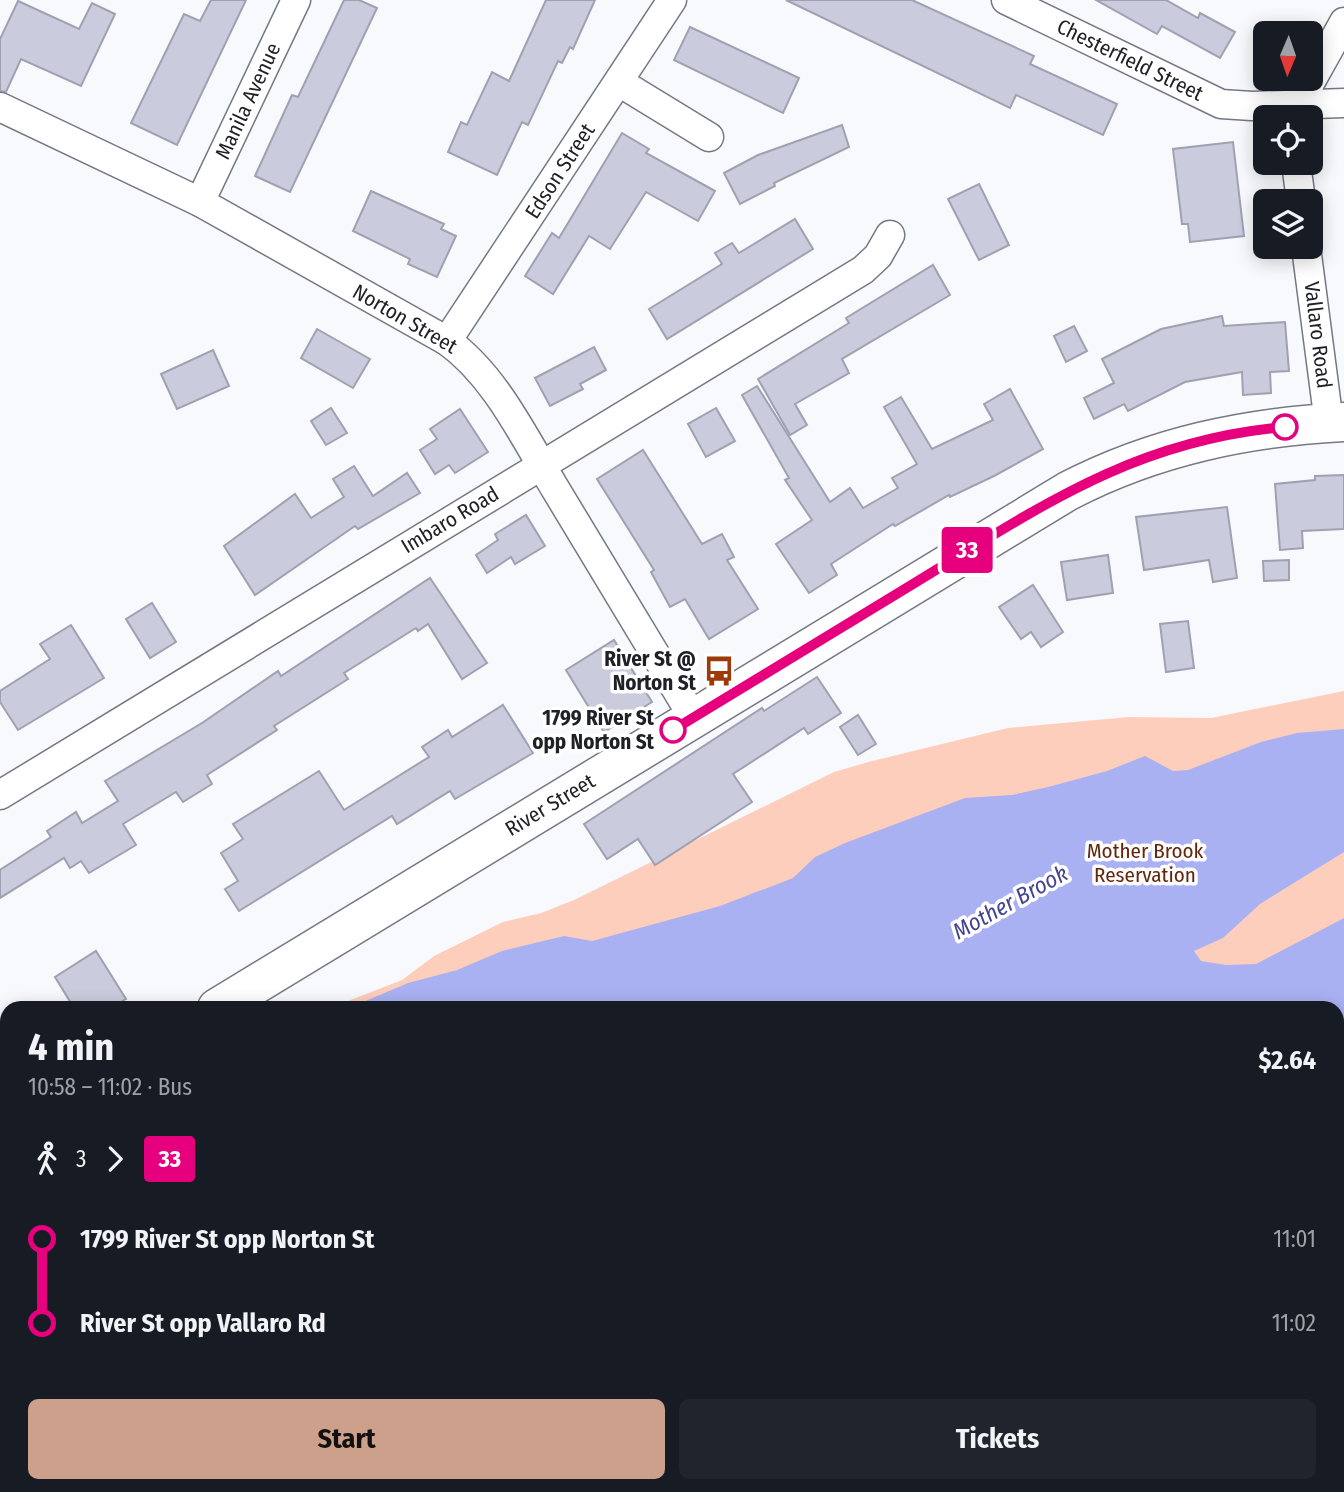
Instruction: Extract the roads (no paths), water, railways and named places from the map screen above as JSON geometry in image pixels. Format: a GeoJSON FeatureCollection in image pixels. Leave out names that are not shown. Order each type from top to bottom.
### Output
{"type":"FeatureCollection","features":[{"type":"Feature","properties":{"kind":"street","name":"Manila Avenue"},"geometry":{"type":"LineString","coordinates":[[200,202],[296,0]]}},
{"type":"Feature","properties":{"kind":"street","name":"Edson Street"},"geometry":{"type":"LineString","coordinates":[[447,341],[672,0]]}},
{"type":"Feature","properties":{"kind":"street","name":"Chesterfield Street"},"geometry":{"type":"LineString","coordinates":[[1019,3],[1221,104],[1253,106]]}},
{"type":"Feature","properties":{"kind":"street"},"geometry":{"type":"LineString","coordinates":[[1302,105],[1344,22]]}},
{"type":"Feature","properties":{"kind":"street"},"geometry":{"type":"LineString","coordinates":[[618,82],[709,138]]}},
{"type":"Feature","properties":{"kind":"street","name":"Chesterfield Street"},"geometry":{"type":"LineString","coordinates":[[1323,107],[1344,103]]}},
{"type":"Feature","properties":{"kind":"street","name":"Norton Street"},"geometry":{"type":"LineString","coordinates":[[0,107],[200,202],[447,341],[466,355],[483,373],[541,465],[693,718]]}},
{"type":"Feature","properties":{"kind":"street","name":"Imbaro Road"},"geometry":{"type":"LineString","coordinates":[[0,795],[863,270],[878,256],[890,235]]}},
{"type":"Feature","properties":{"kind":"street","name":"Vallaro Road"},"geometry":{"type":"LineString","coordinates":[[1308,259],[1336,423]]}},
{"type":"Feature","properties":{"kind":"street","name":"River Street"},"geometry":{"type":"LineString","coordinates":[[228,1001],[1038,507],[1103,473],[1140,458],[1225,435],[1336,423]]}},
{"type":"Feature","properties":{"kind":"water","name":"Mother Brook Reservation"},"geometry":{"type":"Polygon","coordinates":[[[1344,729],[1344,852],[1260,904],[1223,938],[1194,951],[1201,961],[1226,965],[1256,964],[1344,918],[1344,1001],[366,1001],[408,983],[457,970],[502,951],[564,936],[592,941],[720,906],[793,878],[815,857],[845,843],[965,798],[1012,795],[1048,787],[1107,771],[1145,756],[1173,771],[1188,770],[1261,742],[1297,733],[1344,729]]]}},
{"type":"Feature","properties":{"kind":"place","name":"River St @ Norton St"},"geometry":{"type":"Point","coordinates":[719,671]}},
{"type":"Feature","properties":{"kind":"place","name":"1799 River St opp Norton St"},"geometry":{"type":"Point","coordinates":[673,730]}},
{"type":"Feature","properties":{"kind":"water label","name":"Mother Brook"},"geometry":{"type":"Point","coordinates":[1010,902]}}]}
